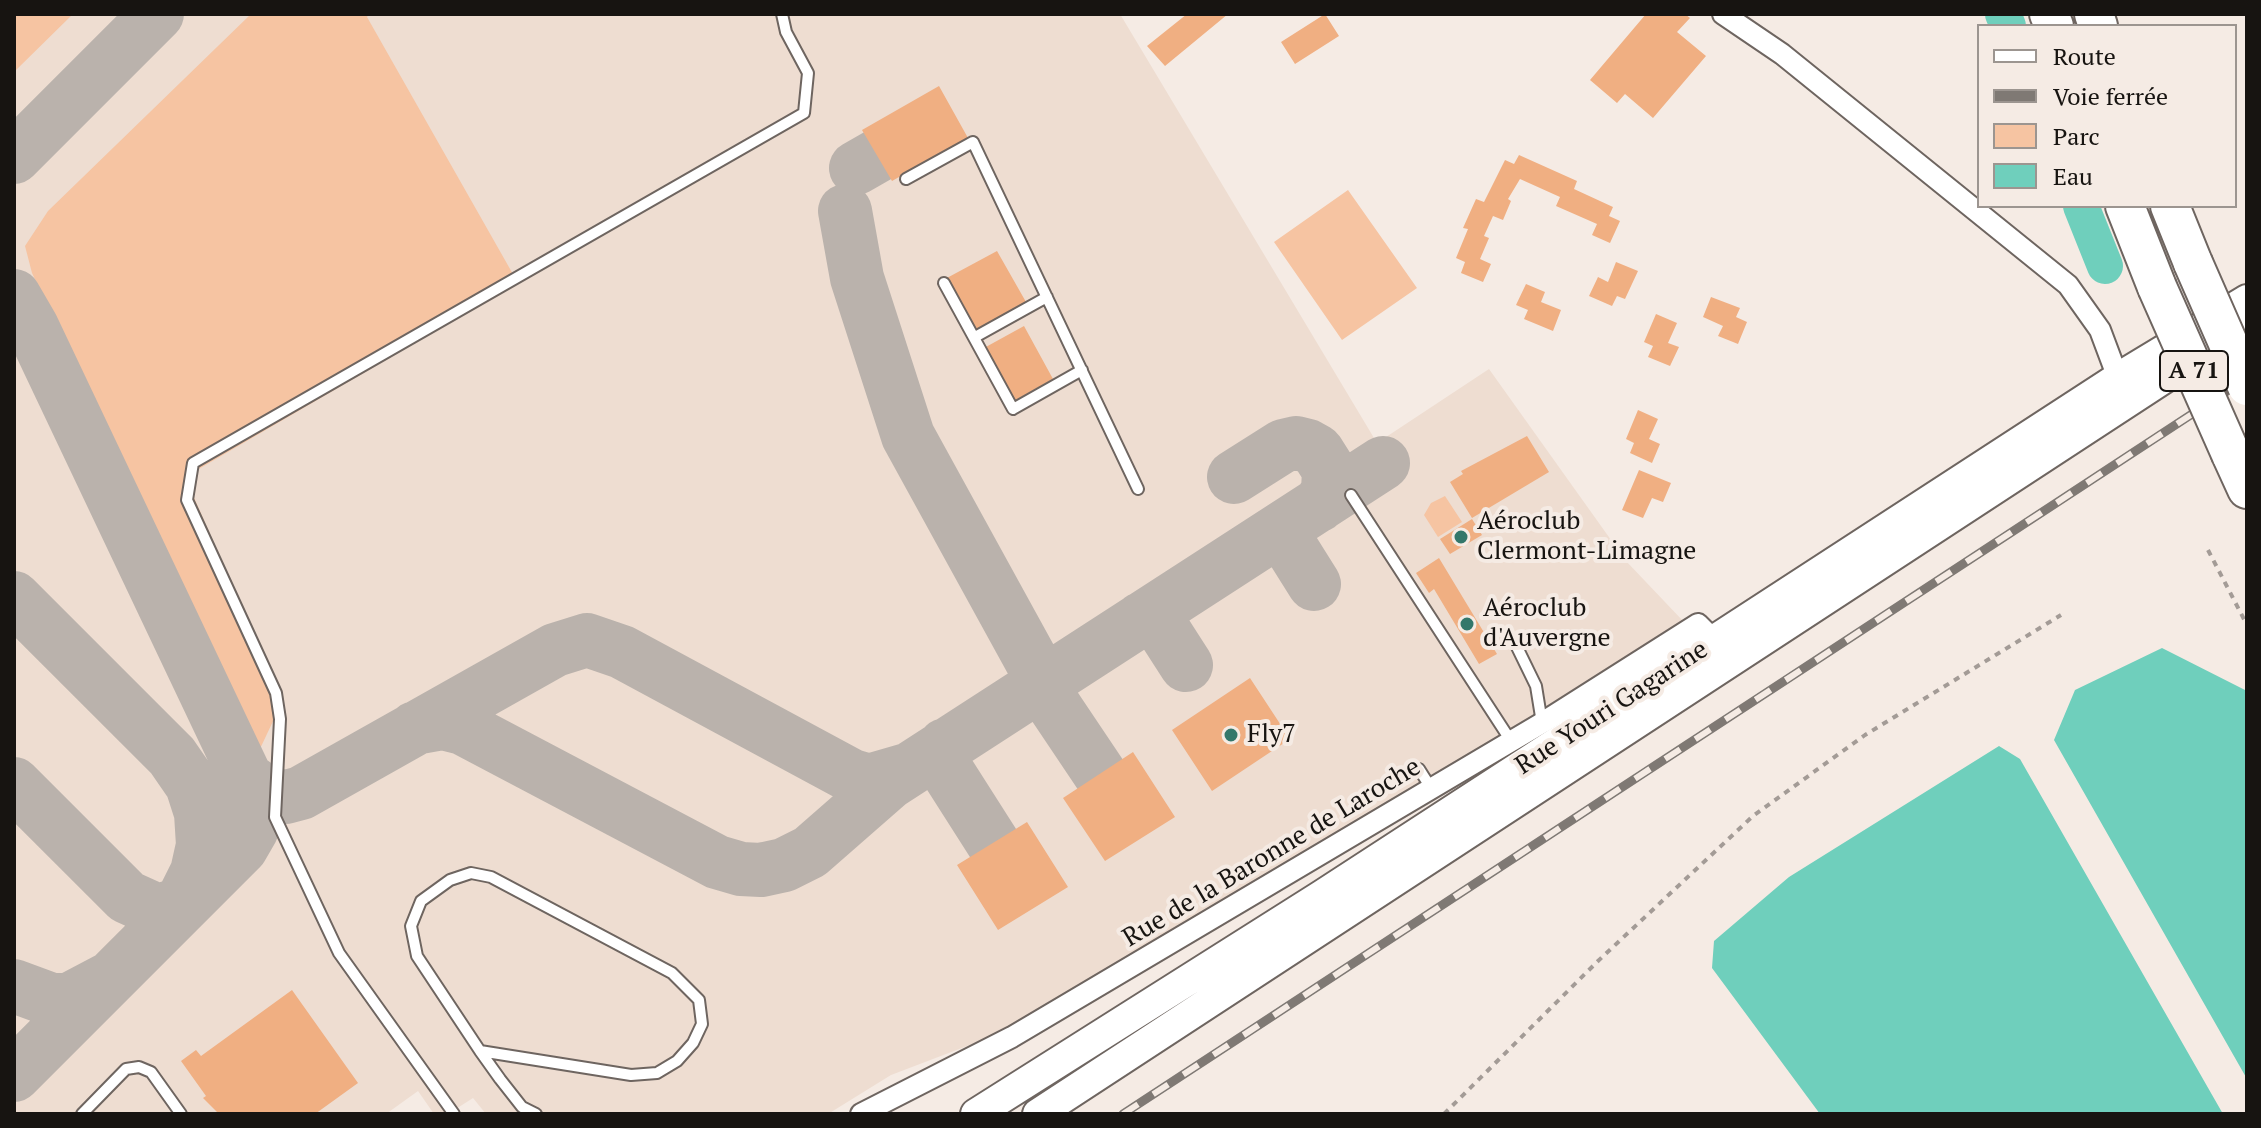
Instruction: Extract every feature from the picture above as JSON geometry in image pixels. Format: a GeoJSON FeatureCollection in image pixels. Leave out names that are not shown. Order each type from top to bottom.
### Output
{"type":"FeatureCollection","features":[{"type":"Feature","properties":{"kind":"highway","name":"A 71"},"geometry":{"type":"LineString","coordinates":[[2126,208],[2157,287],[2247,489]]}},
{"type":"Feature","properties":{"kind":"highway","name":"A 71"},"geometry":{"type":"LineString","coordinates":[[2171,208],[2247,386]]}},
{"type":"Feature","properties":{"kind":"main road"},"geometry":{"type":"LineString","coordinates":[[2239,313],[2247,283]]}},
{"type":"Feature","properties":{"kind":"main road","name":"Rue Youri Gagarine"},"geometry":{"type":"LineString","coordinates":[[976,1114],[1334,888],[1706,632],[2118,378],[2239,313]]}},
{"type":"Feature","properties":{"kind":"main road","name":"Rue Youri Gagarine"},"geometry":{"type":"LineString","coordinates":[[1038,1114],[2239,313]]}},
{"type":"Feature","properties":{"kind":"street"},"geometry":{"type":"LineString","coordinates":[[1723,14],[1782,54],[2068,285],[2100,330],[2118,378]]}},
{"type":"Feature","properties":{"kind":"street","name":"Rue de la Baronne de Laroche"},"geometry":{"type":"LineString","coordinates":[[864,1113],[1012,1037],[1511,741],[1706,632]]}},
{"type":"Feature","properties":{"kind":"lane"},"geometry":{"type":"LineString","coordinates":[[454,1114],[339,953],[275,817],[280,719],[276,693],[187,500],[193,463],[804,113],[808,73],[786,32],[782,14]]}},
{"type":"Feature","properties":{"kind":"lane"},"geometry":{"type":"LineString","coordinates":[[906,179],[973,142],[1138,489]]}},
{"type":"Feature","properties":{"kind":"lane"},"geometry":{"type":"LineString","coordinates":[[944,283],[1013,409],[1082,370]]}},
{"type":"Feature","properties":{"kind":"lane"},"geometry":{"type":"LineString","coordinates":[[975,337],[1047,297]]}},
{"type":"Feature","properties":{"kind":"lane"},"geometry":{"type":"LineString","coordinates":[[1351,495],[1511,741]]}},
{"type":"Feature","properties":{"kind":"lane"},"geometry":{"type":"LineString","coordinates":[[1516,645],[1536,686],[1542,723]]}},
{"type":"Feature","properties":{"kind":"lane"},"geometry":{"type":"LineString","coordinates":[[1419,769],[1431,788]]}},
{"type":"Feature","properties":{"kind":"lane"},"geometry":{"type":"LineString","coordinates":[[480,1051],[631,1075],[657,1073],[677,1061],[693,1043],[702,1024],[699,1000],[672,973],[491,877],[471,873],[450,880],[421,901],[411,926],[417,956],[480,1051],[522,1107],[536,1114]]}},
{"type":"Feature","properties":{"kind":"lane"},"geometry":{"type":"LineString","coordinates":[[82,1114],[126,1069],[139,1067],[151,1072],[181,1114]]}},
{"type":"Feature","properties":{"kind":"path"},"geometry":{"type":"LineString","coordinates":[[2208,550],[2247,625]]}},
{"type":"Feature","properties":{"kind":"path"},"geometry":{"type":"LineString","coordinates":[[1444,1114],[1598,961],[1753,816],[1865,735],[2061,615]]}},
{"type":"Feature","properties":{"kind":"shaded area"},"geometry":{"type":"Polygon","coordinates":[[[14,14],[1120,14],[1377,443],[1489,369],[1626,561],[1684,622],[1537,716],[1009,1030],[891,1075],[828,1114],[486,1114],[473,1098],[448,1114],[434,1114],[418,1091],[386,1114],[14,1114],[14,14]]]}},
{"type":"Feature","properties":{"kind":"green space"},"geometry":{"type":"Polygon","coordinates":[[[14,14],[73,14],[14,72],[14,14]]]}},
{"type":"Feature","properties":{"kind":"green space"},"geometry":{"type":"Polygon","coordinates":[[[251,14],[369,14],[367,17],[518,283],[185,477],[283,700],[258,753],[32,273],[25,246],[48,211],[251,14]]]}},
{"type":"Feature","properties":{"kind":"green space"},"geometry":{"type":"Polygon","coordinates":[[[1348,190],[1417,288],[1342,340],[1274,242],[1348,190]]]}},
{"type":"Feature","properties":{"kind":"green space"},"geometry":{"type":"Polygon","coordinates":[[[1445,496],[1462,522],[1438,537],[1424,515],[1431,503],[1445,496]]]}},
{"type":"Feature","properties":{"kind":"water"},"geometry":{"type":"Polygon","coordinates":[[[2162,648],[2247,691],[2247,1079],[2054,740],[2075,690],[2162,648]]]}},
{"type":"Feature","properties":{"kind":"water"},"geometry":{"type":"Polygon","coordinates":[[[1999,746],[2020,759],[2223,1114],[1820,1114],[1712,968],[1714,941],[1789,877],[1999,746]]]}},
{"type":"Feature","properties":{"kind":"building"},"geometry":{"type":"Polygon","coordinates":[[[1187,14],[1228,14],[1165,66],[1147,46],[1187,14]]]}},
{"type":"Feature","properties":{"kind":"building"},"geometry":{"type":"Polygon","coordinates":[[[1325,14],[1339,36],[1295,64],[1281,42],[1325,14]]]}},
{"type":"Feature","properties":{"kind":"building"},"geometry":{"type":"Polygon","coordinates":[[[1646,14],[1685,14],[1690,18],[1677,32],[1706,56],[1653,118],[1625,94],[1617,103],[1590,80],[1646,14]]]}},
{"type":"Feature","properties":{"kind":"building"},"geometry":{"type":"Polygon","coordinates":[[[939,86],[968,138],[892,181],[862,130],[939,86]]]}},
{"type":"Feature","properties":{"kind":"building"},"geometry":{"type":"Polygon","coordinates":[[[1519,155],[1577,181],[1574,189],[1613,207],[1609,216],[1620,221],[1610,243],[1592,235],[1597,224],[1556,206],[1560,197],[1520,179],[1508,199],[1511,201],[1503,220],[1493,216],[1484,236],[1489,238],[1480,259],[1491,264],[1483,282],[1461,273],[1465,262],[1456,258],[1468,229],[1463,228],[1476,199],[1484,202],[1505,160],[1514,164],[1519,155]]]}},
{"type":"Feature","properties":{"kind":"building"},"geometry":{"type":"Polygon","coordinates":[[[997,251],[1026,302],[974,331],[945,279],[997,251]]]}},
{"type":"Feature","properties":{"kind":"building"},"geometry":{"type":"Polygon","coordinates":[[[1616,262],[1638,271],[1625,299],[1617,296],[1612,306],[1589,296],[1598,277],[1608,282],[1616,262]]]}},
{"type":"Feature","properties":{"kind":"building"},"geometry":{"type":"Polygon","coordinates":[[[1526,284],[1545,292],[1541,302],[1561,310],[1553,331],[1524,319],[1528,310],[1516,305],[1526,284]]]}},
{"type":"Feature","properties":{"kind":"building"},"geometry":{"type":"Polygon","coordinates":[[[1711,297],[1740,308],[1736,317],[1747,322],[1738,344],[1718,336],[1723,326],[1703,317],[1711,297]]]}},
{"type":"Feature","properties":{"kind":"building"},"geometry":{"type":"Polygon","coordinates":[[[1656,314],[1677,323],[1668,343],[1679,347],[1670,366],[1648,357],[1653,346],[1644,342],[1656,314]]]}},
{"type":"Feature","properties":{"kind":"building"},"geometry":{"type":"Polygon","coordinates":[[[1024,326],[1053,379],[1014,401],[984,348],[1024,326]]]}},
{"type":"Feature","properties":{"kind":"building"},"geometry":{"type":"Polygon","coordinates":[[[1638,410],[1658,419],[1649,439],[1660,444],[1652,463],[1630,453],[1634,443],[1626,439],[1638,410]]]}},
{"type":"Feature","properties":{"kind":"building"},"geometry":{"type":"Polygon","coordinates":[[[1527,436],[1549,472],[1472,518],[1450,482],[1463,474],[1461,471],[1527,436]]]}},
{"type":"Feature","properties":{"kind":"building"},"geometry":{"type":"Polygon","coordinates":[[[1639,470],[1671,483],[1663,502],[1652,498],[1643,518],[1622,510],[1639,470]]]}},
{"type":"Feature","properties":{"kind":"building","name":"Aéroclub Clermont-Limagne"},"geometry":{"type":"Polygon","coordinates":[[[1472,519],[1482,535],[1450,554],[1440,539],[1472,519]]]}},
{"type":"Feature","properties":{"kind":"building","name":"Aéroclub d'Auvergne"},"geometry":{"type":"Polygon","coordinates":[[[1439,558],[1497,654],[1479,664],[1434,589],[1429,593],[1416,573],[1439,558]]]}},
{"type":"Feature","properties":{"kind":"building","name":"Fly7"},"geometry":{"type":"Polygon","coordinates":[[[1250,678],[1290,739],[1212,791],[1172,730],[1250,678]]]}},
{"type":"Feature","properties":{"kind":"building"},"geometry":{"type":"Polygon","coordinates":[[[1133,752],[1175,817],[1105,861],[1063,798],[1133,752]]]}},
{"type":"Feature","properties":{"kind":"building"},"geometry":{"type":"Polygon","coordinates":[[[1027,822],[1068,887],[998,930],[957,865],[1027,822]]]}},
{"type":"Feature","properties":{"kind":"building"},"geometry":{"type":"Polygon","coordinates":[[[292,990],[358,1083],[315,1114],[219,1114],[203,1098],[206,1096],[181,1061],[196,1050],[201,1056],[292,990]]]}},
{"type":"Feature","properties":{"kind":"waterway"},"geometry":{"type":"LineString","coordinates":[[2003,14],[2007,24]]}},
{"type":"Feature","properties":{"kind":"waterway"},"geometry":{"type":"LineString","coordinates":[[2082,208],[2105,266]]}},
{"type":"Feature","properties":{"kind":"taxiway"},"geometry":{"type":"LineString","coordinates":[[14,157],[157,14]]}},
{"type":"Feature","properties":{"kind":"taxiway"},"geometry":{"type":"LineString","coordinates":[[856,168],[877,156]]}},
{"type":"Feature","properties":{"kind":"taxiway"},"geometry":{"type":"LineString","coordinates":[[845,211],[857,278],[908,436],[1035,667],[1036,680],[1028,693]]}},
{"type":"Feature","properties":{"kind":"taxiway"},"geometry":{"type":"LineString","coordinates":[[14,296],[32,327],[246,778],[268,794],[286,797],[301,793],[555,650],[587,640],[622,652],[852,776],[869,781],[907,770]]}},
{"type":"Feature","properties":{"kind":"taxiway"},"geometry":{"type":"LineString","coordinates":[[1234,477],[1283,446],[1296,443],[1308,446],[1317,451],[1329,470],[1328,491],[1319,505]]}},
{"type":"Feature","properties":{"kind":"taxiway"},"geometry":{"type":"LineString","coordinates":[[415,728],[443,723],[463,728],[717,862],[741,869],[761,870],[784,865],[810,852],[890,782],[1383,463]]}},
{"type":"Feature","properties":{"kind":"taxiway"},"geometry":{"type":"LineString","coordinates":[[1270,536],[1287,541],[1314,584]]}},
{"type":"Feature","properties":{"kind":"taxiway"},"geometry":{"type":"LineString","coordinates":[[14,598],[172,756],[192,785],[201,813],[203,845],[197,872],[181,904]]}},
{"type":"Feature","properties":{"kind":"taxiway"},"geometry":{"type":"LineString","coordinates":[[1141,619],[1151,618],[1159,623],[1186,665]]}},
{"type":"Feature","properties":{"kind":"taxiway"},"geometry":{"type":"LineString","coordinates":[[1028,693],[1039,690],[1047,695],[1100,774]]}},
{"type":"Feature","properties":{"kind":"taxiway"},"geometry":{"type":"LineString","coordinates":[[945,745],[942,763],[993,843]]}},
{"type":"Feature","properties":{"kind":"taxiway"},"geometry":{"type":"LineString","coordinates":[[14,1075],[241,848],[252,829],[253,816],[246,778]]}},
{"type":"Feature","properties":{"kind":"taxiway"},"geometry":{"type":"LineString","coordinates":[[14,784],[127,897],[158,911],[187,902]]}},
{"type":"Feature","properties":{"kind":"taxiway"},"geometry":{"type":"LineString","coordinates":[[14,986],[52,1000],[69,1000],[107,980]]}},
{"type":"Feature","properties":{"kind":"railway"},"geometry":{"type":"LineString","coordinates":[[1123,1114],[2247,378]]}},
{"type":"Feature","properties":{"kind":"place","name":"Aéroclub Clermont-Limagne"},"geometry":{"type":"Point","coordinates":[1461,537]}},
{"type":"Feature","properties":{"kind":"place","name":"Aéroclub d'Auvergne"},"geometry":{"type":"Point","coordinates":[1467,624]}},
{"type":"Feature","properties":{"kind":"place","name":"Fly7"},"geometry":{"type":"Point","coordinates":[1231,735]}}]}
